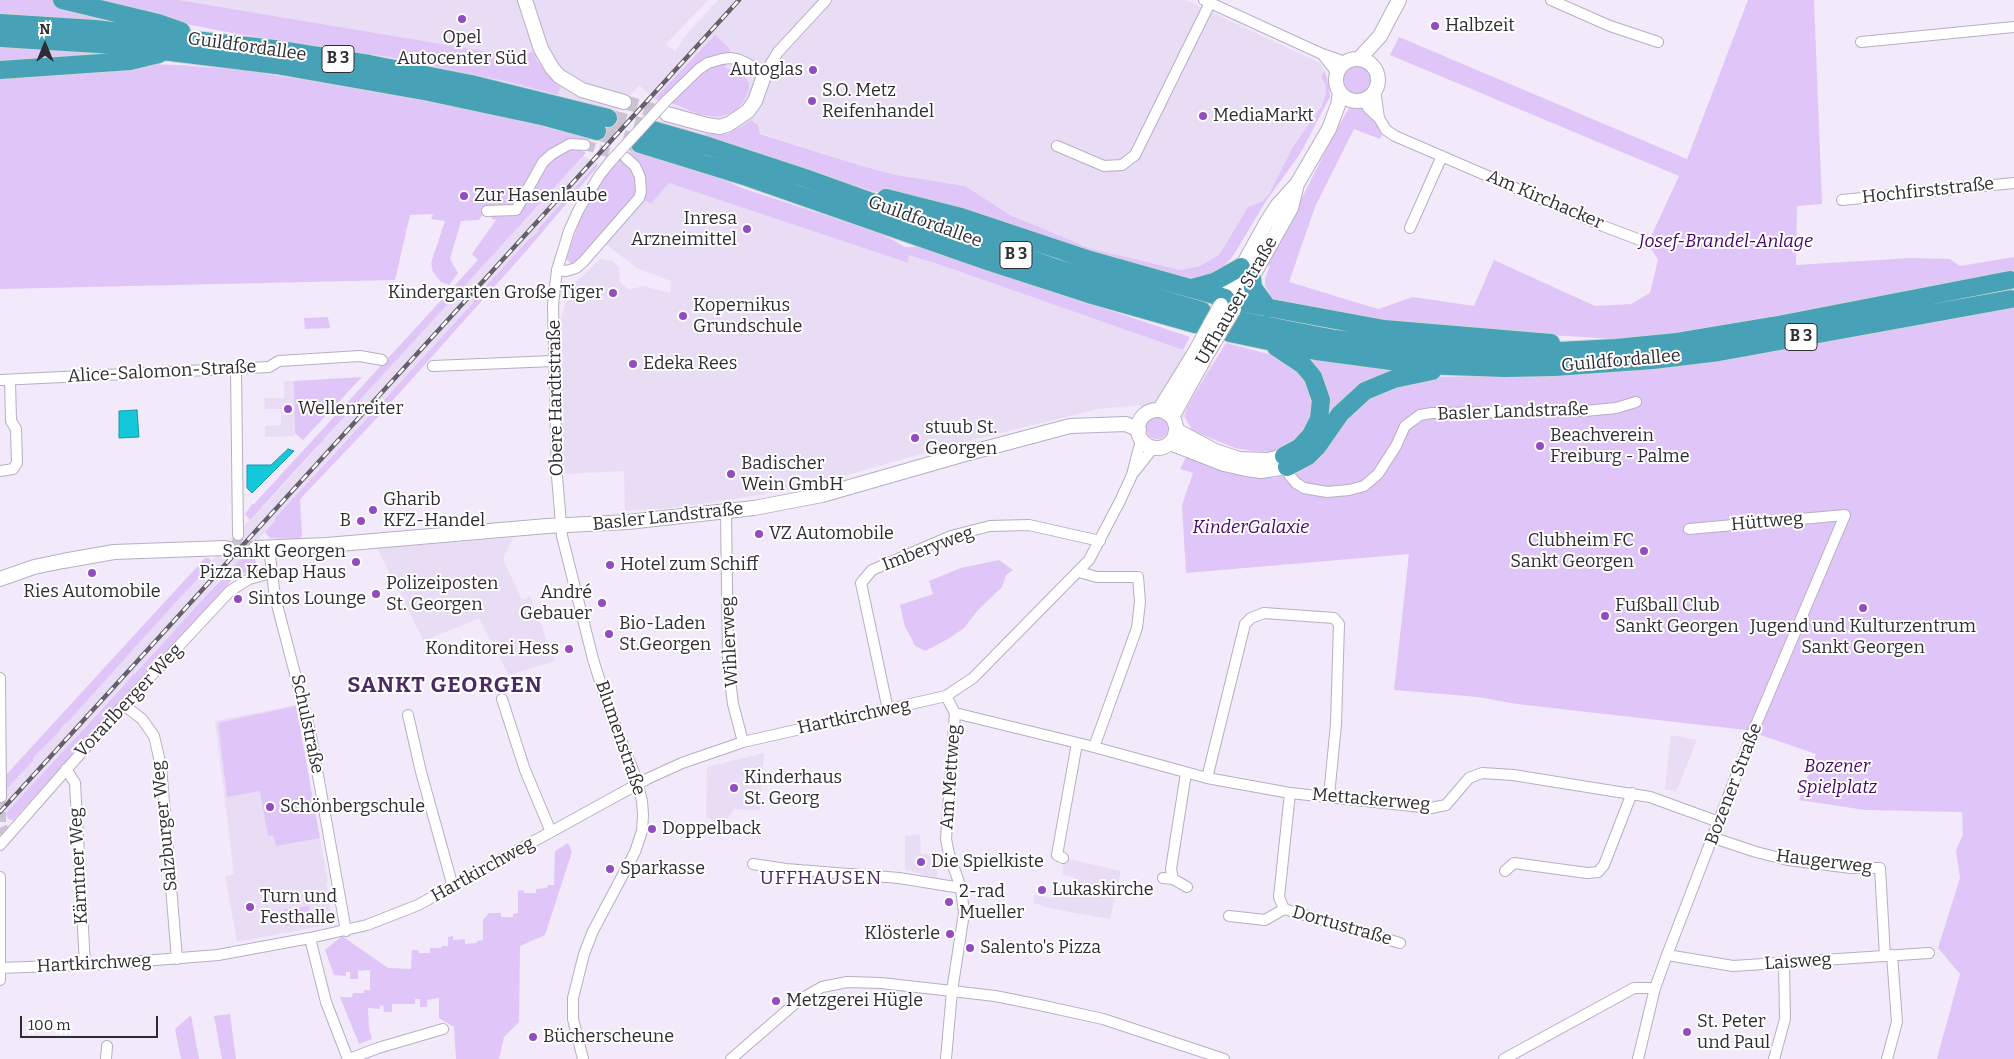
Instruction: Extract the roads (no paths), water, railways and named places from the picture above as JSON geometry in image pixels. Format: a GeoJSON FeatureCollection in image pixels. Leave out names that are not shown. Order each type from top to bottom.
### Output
{"type":"FeatureCollection","features":[{"type":"Feature","properties":{"kind":"highway"},"geometry":{"type":"LineString","coordinates":[[62,0],[158,23],[205,40]]}},
{"type":"Feature","properties":{"kind":"highway","name":"Guildfordallee"},"geometry":{"type":"LineString","coordinates":[[0,23],[95,29],[274,49],[379,66],[471,84],[608,118]]}},
{"type":"Feature","properties":{"kind":"highway","name":"Guildfordallee"},"geometry":{"type":"LineString","coordinates":[[0,38],[172,51],[276,65],[356,78],[546,117],[597,131]]}},
{"type":"Feature","properties":{"kind":"highway","name":"B 3"},"geometry":{"type":"LineString","coordinates":[[0,70],[130,61],[172,51]]}},
{"type":"Feature","properties":{"kind":"highway","name":"Guildfordallee"},"geometry":{"type":"LineString","coordinates":[[640,144],[747,177],[990,262],[1122,304],[1199,317],[708,146],[649,129]]}},
{"type":"Feature","properties":{"kind":"highway"},"geometry":{"type":"LineString","coordinates":[[833,189],[928,208],[1090,260],[1192,288],[1231,311],[1268,308],[1384,329],[1616,348]]}},
{"type":"Feature","properties":{"kind":"highway"},"geometry":{"type":"LineString","coordinates":[[1192,288],[1246,272],[1253,288],[1268,308]]}},
{"type":"Feature","properties":{"kind":"highway","name":"Guildfordallee"},"geometry":{"type":"LineString","coordinates":[[1231,311],[1335,339],[1435,351],[1521,353],[1616,348],[1677,342],[1773,326],[2010,280]]}},
{"type":"Feature","properties":{"kind":"highway","name":"Guildfordallee"},"geometry":{"type":"LineString","coordinates":[[1231,311],[1267,341],[1366,358],[1454,367],[1535,367],[1590,365],[1719,352],[2011,299]]}},
{"type":"Feature","properties":{"kind":"highway"},"geometry":{"type":"LineString","coordinates":[[1267,341],[1303,365],[1313,377],[1321,400],[1319,419],[1311,435],[1285,462]]}},
{"type":"Feature","properties":{"kind":"highway"},"geometry":{"type":"LineString","coordinates":[[1285,462],[1296,464],[1313,452],[1340,414],[1365,391],[1394,379],[1454,367]]}},
{"type":"Feature","properties":{"kind":"street"},"geometry":{"type":"LineString","coordinates":[[525,0],[541,48],[552,68],[559,76],[582,90],[624,102]]}},
{"type":"Feature","properties":{"kind":"street"},"geometry":{"type":"LineString","coordinates":[[666,108],[707,125],[720,127],[729,124],[748,111],[755,101],[766,73],[778,52],[826,0]]}},
{"type":"Feature","properties":{"kind":"street"},"geometry":{"type":"LineString","coordinates":[[1379,118],[1375,90],[1377,79],[1373,67],[1380,36],[1399,0]]}},
{"type":"Feature","properties":{"kind":"street"},"geometry":{"type":"LineString","coordinates":[[1551,0],[1610,26],[1658,42]]}},
{"type":"Feature","properties":{"kind":"street"},"geometry":{"type":"LineString","coordinates":[[1057,146],[1104,166],[1122,165],[1135,155],[1207,2],[1347,65],[1367,62],[1373,67]]}},
{"type":"Feature","properties":{"kind":"street"},"geometry":{"type":"LineString","coordinates":[[1861,42],[2014,27]]}},
{"type":"Feature","properties":{"kind":"street"},"geometry":{"type":"LineString","coordinates":[[1347,65],[1380,36]]}},
{"type":"Feature","properties":{"kind":"street","name":"Obere Hardtstraße"},"geometry":{"type":"LineString","coordinates":[[561,526],[556,458],[554,304],[557,270],[562,250],[579,209],[595,182],[610,162],[666,108],[698,69],[708,63],[730,58],[740,60],[766,73]]}},
{"type":"Feature","properties":{"kind":"street","name":"Uffhauser Straße"},"geometry":{"type":"LineString","coordinates":[[1169,425],[1199,357],[1231,311],[1246,272],[1277,206],[1297,184],[1329,129],[1338,105],[1340,92],[1336,83],[1347,65]]}},
{"type":"Feature","properties":{"kind":"street","name":"Uffhauser Straße"},"geometry":{"type":"LineString","coordinates":[[1329,129],[1358,100],[1375,90]]}},
{"type":"Feature","properties":{"kind":"street"},"geometry":{"type":"LineString","coordinates":[[1340,92],[1358,100]]}},
{"type":"Feature","properties":{"kind":"street","name":"Am Kirchacker"},"geometry":{"type":"LineString","coordinates":[[1358,100],[1379,118],[1390,134],[1603,226],[1648,242]]}},
{"type":"Feature","properties":{"kind":"street"},"geometry":{"type":"LineString","coordinates":[[487,211],[516,210],[543,162],[552,154],[570,144],[585,145]]}},
{"type":"Feature","properties":{"kind":"street"},"geometry":{"type":"LineString","coordinates":[[1410,228],[1442,156]]}},
{"type":"Feature","properties":{"kind":"street"},"geometry":{"type":"LineString","coordinates":[[557,270],[566,271],[576,268],[583,262],[639,198],[642,184],[640,177],[635,166],[626,158]]}},
{"type":"Feature","properties":{"kind":"street","name":"Hochfirststraße"},"geometry":{"type":"LineString","coordinates":[[1842,200],[2014,183]]}},
{"type":"Feature","properties":{"kind":"street","name":"Alice-Salomon-Straße"},"geometry":{"type":"LineString","coordinates":[[5,380],[269,367],[279,361],[360,356],[382,360]]}},
{"type":"Feature","properties":{"kind":"street"},"geometry":{"type":"LineString","coordinates":[[434,366],[554,361]]}},
{"type":"Feature","properties":{"kind":"street"},"geometry":{"type":"LineString","coordinates":[[236,369],[238,535]]}},
{"type":"Feature","properties":{"kind":"street"},"geometry":{"type":"LineString","coordinates":[[0,471],[14,468],[17,463],[16,429],[11,421],[5,380]]}},
{"type":"Feature","properties":{"kind":"street","name":"Basler Landstraße"},"geometry":{"type":"LineString","coordinates":[[1285,462],[1296,482],[1304,488],[1327,492],[1349,490],[1364,486],[1378,474],[1396,446],[1404,426],[1420,415],[1432,413],[1585,410],[1616,408],[1636,402]]}},
{"type":"Feature","properties":{"kind":"street","name":"Basler Landstraße"},"geometry":{"type":"LineString","coordinates":[[263,548],[327,546],[662,519],[726,512],[822,495],[1100,416],[1143,416],[1150,410],[1169,425]]}},
{"type":"Feature","properties":{"kind":"street"},"geometry":{"type":"LineString","coordinates":[[1132,476],[1143,416]]}},
{"type":"Feature","properties":{"kind":"street","name":"Basler Landstraße"},"geometry":{"type":"LineString","coordinates":[[1070,426],[1126,424],[1154,447]]}},
{"type":"Feature","properties":{"kind":"street"},"geometry":{"type":"LineString","coordinates":[[946,696],[973,678],[1089,560],[1132,476],[1154,447],[1161,447],[1169,425],[1215,451],[1239,459],[1285,462]]}},
{"type":"Feature","properties":{"kind":"street","name":"Wihlerweg"},"geometry":{"type":"LineString","coordinates":[[726,512],[728,664],[734,704],[743,742]]}},
{"type":"Feature","properties":{"kind":"street","name":"Hüttweg"},"geometry":{"type":"LineString","coordinates":[[1689,529],[1845,515]]}},
{"type":"Feature","properties":{"kind":"street","name":"Bozener Straße"},"geometry":{"type":"LineString","coordinates":[[1638,1059],[1655,988],[1755,727],[1845,515]]}},
{"type":"Feature","properties":{"kind":"street","name":"Imberyweg"},"geometry":{"type":"LineString","coordinates":[[888,710],[860,583],[872,570],[951,536],[990,526],[1029,525],[1100,541]]}},
{"type":"Feature","properties":{"kind":"street","name":"Blumenstraße"},"geometry":{"type":"LineString","coordinates":[[561,526],[592,659],[608,707],[638,784],[642,801],[642,831],[634,852],[592,931],[573,998],[573,1019],[583,1059]]}},
{"type":"Feature","properties":{"kind":"street"},"geometry":{"type":"LineString","coordinates":[[0,579],[34,567],[63,560],[114,552],[225,548]]}},
{"type":"Feature","properties":{"kind":"street","name":"Schulstraße"},"geometry":{"type":"LineString","coordinates":[[263,548],[271,573],[275,597],[310,731],[346,931]]}},
{"type":"Feature","properties":{"kind":"street"},"geometry":{"type":"LineString","coordinates":[[1079,572],[1097,577],[1138,577],[1140,602],[1137,628],[1094,747]]}},
{"type":"Feature","properties":{"kind":"street","name":"Vorarlberger Weg"},"geometry":{"type":"LineString","coordinates":[[0,845],[66,769],[230,591],[249,579],[271,573]]}},
{"type":"Feature","properties":{"kind":"street"},"geometry":{"type":"LineString","coordinates":[[1207,778],[1246,624],[1251,618],[1264,613],[1334,618],[1339,624],[1336,724],[1329,796]]}},
{"type":"Feature","properties":{"kind":"street"},"geometry":{"type":"LineString","coordinates":[[0,678],[0,797]]}},
{"type":"Feature","properties":{"kind":"street","name":"Hartkirchweg"},"geometry":{"type":"LineString","coordinates":[[0,968],[85,965],[218,955],[346,931],[403,912],[638,784],[682,763],[743,742],[946,696]]}},
{"type":"Feature","properties":{"kind":"street","name":"Am Mettweg"},"geometry":{"type":"LineString","coordinates":[[946,696],[955,714],[946,839],[949,854],[961,888],[964,913],[952,990],[946,1059]]}},
{"type":"Feature","properties":{"kind":"street"},"geometry":{"type":"LineString","coordinates":[[502,699],[525,770],[551,832]]}},
{"type":"Feature","properties":{"kind":"street","name":"Salzburger Weg"},"geometry":{"type":"LineString","coordinates":[[125,706],[142,719],[154,736],[161,766],[177,959]]}},
{"type":"Feature","properties":{"kind":"street","name":"Mettackerweg"},"geometry":{"type":"LineString","coordinates":[[955,714],[1094,747],[1207,778],[1290,793],[1431,808],[1446,805],[1469,778],[1482,773],[1513,775],[1650,797],[1719,822]]}},
{"type":"Feature","properties":{"kind":"street"},"geometry":{"type":"LineString","coordinates":[[408,715],[421,772],[453,886]]}},
{"type":"Feature","properties":{"kind":"street"},"geometry":{"type":"LineString","coordinates":[[1063,858],[1057,855],[1077,743]]}},
{"type":"Feature","properties":{"kind":"street","name":"Kärntner Weg"},"geometry":{"type":"LineString","coordinates":[[66,769],[75,783],[85,965]]}},
{"type":"Feature","properties":{"kind":"street"},"geometry":{"type":"LineString","coordinates":[[1186,773],[1168,878],[1187,887]]}},
{"type":"Feature","properties":{"kind":"street","name":"Dortustraße"},"geometry":{"type":"LineString","coordinates":[[1284,909],[1279,896],[1290,793]]}},
{"type":"Feature","properties":{"kind":"street"},"geometry":{"type":"LineString","coordinates":[[1505,871],[1514,863],[1588,873],[1598,872],[1604,865],[1632,793]]}},
{"type":"Feature","properties":{"kind":"street","name":"Haugerweg"},"geometry":{"type":"LineString","coordinates":[[1714,838],[1788,860],[1850,868],[1880,868],[1888,955],[1897,1022],[1887,1059]]}},
{"type":"Feature","properties":{"kind":"street"},"geometry":{"type":"LineString","coordinates":[[753,864],[786,869],[899,878],[961,888]]}},
{"type":"Feature","properties":{"kind":"street"},"geometry":{"type":"LineString","coordinates":[[0,877],[0,980]]}},
{"type":"Feature","properties":{"kind":"street","name":"Dortustraße"},"geometry":{"type":"LineString","coordinates":[[1229,916],[1265,920],[1284,909],[1400,943]]}},
{"type":"Feature","properties":{"kind":"street"},"geometry":{"type":"LineString","coordinates":[[310,938],[326,1002],[348,1059],[443,1029]]}},
{"type":"Feature","properties":{"kind":"street","name":"Laisweg"},"geometry":{"type":"LineString","coordinates":[[1668,955],[1732,966],[1929,953]]}},
{"type":"Feature","properties":{"kind":"street"},"geometry":{"type":"LineString","coordinates":[[1774,1059],[1785,1019],[1784,963]]}},
{"type":"Feature","properties":{"kind":"street"},"geometry":{"type":"LineString","coordinates":[[730,1059],[798,1000],[811,992],[828,986],[860,982],[952,990],[994,996],[1103,1019],[1160,1036],[1224,1059]]}},
{"type":"Feature","properties":{"kind":"street"},"geometry":{"type":"LineString","coordinates":[[1504,1059],[1634,988],[1655,988]]}},
{"type":"Feature","properties":{"kind":"street"},"geometry":{"type":"LineString","coordinates":[[106,1059],[107,1046]]}},
{"type":"Feature","properties":{"kind":"water"},"geometry":{"type":"Polygon","coordinates":[[[137,410],[139,437],[119,438],[119,411],[137,410]]]}},
{"type":"Feature","properties":{"kind":"water"},"geometry":{"type":"Polygon","coordinates":[[[288,449],[294,451],[252,493],[247,488],[247,465],[271,465],[288,449]]]}},
{"type":"Feature","properties":{"kind":"tunnel"},"geometry":{"type":"LineString","coordinates":[[624,102],[667,114]]}},
{"type":"Feature","properties":{"kind":"tunnel"},"geometry":{"type":"LineString","coordinates":[[608,118],[649,129]]}},
{"type":"Feature","properties":{"kind":"tunnel"},"geometry":{"type":"LineString","coordinates":[[597,131],[640,144]]}},
{"type":"Feature","properties":{"kind":"tunnel"},"geometry":{"type":"LineString","coordinates":[[585,145],[623,157]]}},
{"type":"Feature","properties":{"kind":"tunnel"},"geometry":{"type":"LineString","coordinates":[[237,548],[238,535]]}},
{"type":"Feature","properties":{"kind":"tunnel"},"geometry":{"type":"LineString","coordinates":[[225,548],[256,548]]}},
{"type":"Feature","properties":{"kind":"tunnel"},"geometry":{"type":"LineString","coordinates":[[1,797],[1,824],[4,831],[9,835]]}},
{"type":"Feature","properties":{"kind":"railway"},"geometry":{"type":"LineString","coordinates":[[0,812],[739,0]]}},
{"type":"Feature","properties":{"kind":"place","name":"Opel Autocenter Süd"},"geometry":{"type":"Point","coordinates":[462,19]}},
{"type":"Feature","properties":{"kind":"place","name":"Halbzeit"},"geometry":{"type":"Point","coordinates":[1435,26]}},
{"type":"Feature","properties":{"kind":"place","name":"Autoglas"},"geometry":{"type":"Point","coordinates":[813,70]}},
{"type":"Feature","properties":{"kind":"place","name":"S.O. Metz Reifenhandel"},"geometry":{"type":"Point","coordinates":[812,101]}},
{"type":"Feature","properties":{"kind":"place","name":"MediaMarkt"},"geometry":{"type":"Point","coordinates":[1203,116]}},
{"type":"Feature","properties":{"kind":"place","name":"Zur Hasenlaube"},"geometry":{"type":"Point","coordinates":[464,196]}},
{"type":"Feature","properties":{"kind":"place","name":"Inresa Arzneimittel"},"geometry":{"type":"Point","coordinates":[747,229]}},
{"type":"Feature","properties":{"kind":"place","name":"Kindergarten Große Tiger"},"geometry":{"type":"Point","coordinates":[613,293]}},
{"type":"Feature","properties":{"kind":"place","name":"Kopernikus Grundschule"},"geometry":{"type":"Point","coordinates":[683,316]}},
{"type":"Feature","properties":{"kind":"place","name":"Edeka Rees"},"geometry":{"type":"Point","coordinates":[633,364]}},
{"type":"Feature","properties":{"kind":"place","name":"Wellenreiter"},"geometry":{"type":"Point","coordinates":[288,409]}},
{"type":"Feature","properties":{"kind":"place","name":"stuub St. Georgen"},"geometry":{"type":"Point","coordinates":[915,438]}},
{"type":"Feature","properties":{"kind":"place","name":"Beachverein Freiburg - Palme"},"geometry":{"type":"Point","coordinates":[1540,446]}},
{"type":"Feature","properties":{"kind":"place","name":"Badischer Wein GmbH"},"geometry":{"type":"Point","coordinates":[731,474]}},
{"type":"Feature","properties":{"kind":"place","name":"Gharib KFZ-Handel"},"geometry":{"type":"Point","coordinates":[373,510]}},
{"type":"Feature","properties":{"kind":"place","name":"B"},"geometry":{"type":"Point","coordinates":[361,521]}},
{"type":"Feature","properties":{"kind":"place","name":"VZ Automobile"},"geometry":{"type":"Point","coordinates":[759,534]}},
{"type":"Feature","properties":{"kind":"place","name":"Clubheim FC Sankt Georgen"},"geometry":{"type":"Point","coordinates":[1644,551]}},
{"type":"Feature","properties":{"kind":"place","name":"Sankt Georgen Pizza Kebap Haus"},"geometry":{"type":"Point","coordinates":[356,562]}},
{"type":"Feature","properties":{"kind":"place","name":"Hotel zum Schiff"},"geometry":{"type":"Point","coordinates":[610,565]}},
{"type":"Feature","properties":{"kind":"place","name":"Ries Automobile"},"geometry":{"type":"Point","coordinates":[92,573]}},
{"type":"Feature","properties":{"kind":"place","name":"Polizeiposten St. Georgen"},"geometry":{"type":"Point","coordinates":[376,594]}},
{"type":"Feature","properties":{"kind":"place","name":"Sintos Lounge"},"geometry":{"type":"Point","coordinates":[238,599]}},
{"type":"Feature","properties":{"kind":"place","name":"André Gebauer"},"geometry":{"type":"Point","coordinates":[602,603]}},
{"type":"Feature","properties":{"kind":"place","name":"Jugend und Kulturzentrum Sankt Georgen"},"geometry":{"type":"Point","coordinates":[1863,608]}},
{"type":"Feature","properties":{"kind":"place","name":"Fußball Club Sankt Georgen"},"geometry":{"type":"Point","coordinates":[1605,616]}},
{"type":"Feature","properties":{"kind":"place","name":"Bio-Laden St.Georgen"},"geometry":{"type":"Point","coordinates":[609,634]}},
{"type":"Feature","properties":{"kind":"place","name":"Konditorei Hess"},"geometry":{"type":"Point","coordinates":[569,649]}},
{"type":"Feature","properties":{"kind":"place","name":"Kinderhaus St. Georg"},"geometry":{"type":"Point","coordinates":[734,788]}},
{"type":"Feature","properties":{"kind":"place","name":"Schönbergschule"},"geometry":{"type":"Point","coordinates":[270,807]}},
{"type":"Feature","properties":{"kind":"place","name":"Doppelback"},"geometry":{"type":"Point","coordinates":[652,829]}},
{"type":"Feature","properties":{"kind":"place","name":"Die Spielkiste"},"geometry":{"type":"Point","coordinates":[921,862]}},
{"type":"Feature","properties":{"kind":"place","name":"Sparkasse"},"geometry":{"type":"Point","coordinates":[610,869]}},
{"type":"Feature","properties":{"kind":"place","name":"Lukaskirche"},"geometry":{"type":"Point","coordinates":[1042,890]}},
{"type":"Feature","properties":{"kind":"place","name":"2-rad Mueller"},"geometry":{"type":"Point","coordinates":[949,902]}},
{"type":"Feature","properties":{"kind":"place","name":"Turn und Festhalle"},"geometry":{"type":"Point","coordinates":[250,907]}},
{"type":"Feature","properties":{"kind":"place","name":"Klösterle"},"geometry":{"type":"Point","coordinates":[950,934]}},
{"type":"Feature","properties":{"kind":"place","name":"Salento's Pizza"},"geometry":{"type":"Point","coordinates":[970,948]}},
{"type":"Feature","properties":{"kind":"place","name":"Metzgerei Hügle"},"geometry":{"type":"Point","coordinates":[776,1001]}},
{"type":"Feature","properties":{"kind":"place","name":"St. Peter und Paul"},"geometry":{"type":"Point","coordinates":[1687,1032]}},
{"type":"Feature","properties":{"kind":"place","name":"Bücherscheune"},"geometry":{"type":"Point","coordinates":[533,1037]}},
{"type":"Feature","properties":{"kind":"district","name":"SANKT GEORGEN"},"geometry":{"type":"Point","coordinates":[445,686]}},
{"type":"Feature","properties":{"kind":"district","name":"UFFHAUSEN"},"geometry":{"type":"Point","coordinates":[821,879]}},
{"type":"Feature","properties":{"kind":"park label","name":"Josef-Brandel-Anlage"},"geometry":{"type":"Point","coordinates":[1726,242]}},
{"type":"Feature","properties":{"kind":"park label","name":"KinderGalaxie"},"geometry":{"type":"Point","coordinates":[1251,528]}},
{"type":"Feature","properties":{"kind":"park label","name":"Bozener Spielplatz"},"geometry":{"type":"Point","coordinates":[1837,778]}}]}
